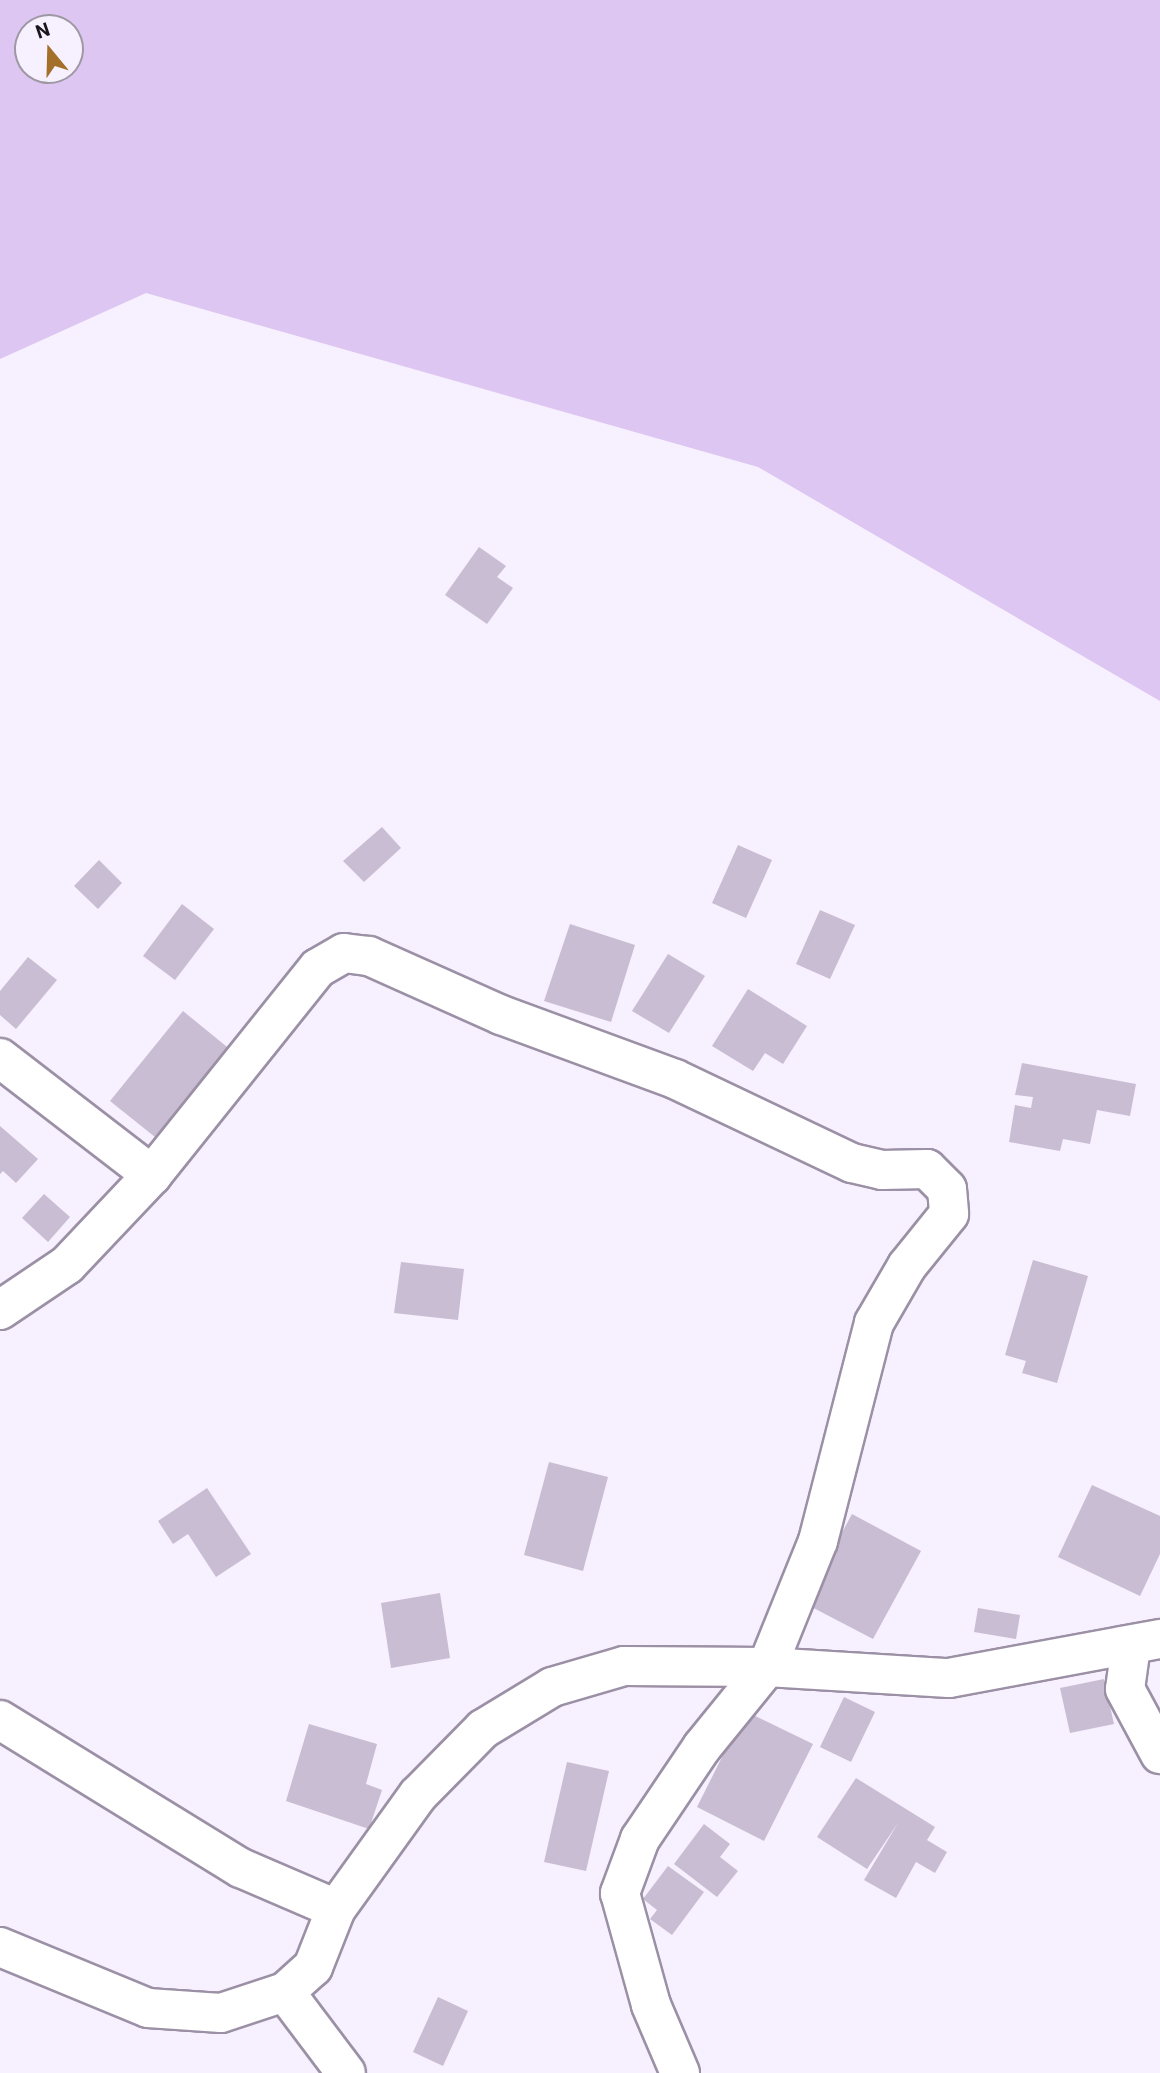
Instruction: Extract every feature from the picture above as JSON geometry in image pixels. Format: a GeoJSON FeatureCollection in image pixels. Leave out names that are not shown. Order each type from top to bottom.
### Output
{"type":"FeatureCollection","features":[{"type":"Feature","properties":{"kind":"street"},"geometry":{"type":"LineString","coordinates":[[0,1310],[67,1265],[152,1175],[318,968],[344,953],[369,956],[501,1015],[675,1079],[852,1163],[882,1170],[928,1169],[947,1189],[949,1214],[907,1266],[874,1322],[818,1541],[767,1667],[702,1747],[640,1839],[620,1893],[651,2005],[680,2073]]}},
{"type":"Feature","properties":{"kind":"street"},"geometry":{"type":"LineString","coordinates":[[0,1059],[152,1175]]}},
{"type":"Feature","properties":{"kind":"street"},"geometry":{"type":"LineString","coordinates":[[0,1947],[148,2008],[221,2013],[285,1992],[313,1967],[336,1909],[418,1795],[484,1728],[552,1687],[624,1666],[767,1667],[949,1678],[1145,1643]]}},
{"type":"Feature","properties":{"kind":"street"},"geometry":{"type":"LineString","coordinates":[[1145,1643],[1125,1689],[1160,1754]]}},
{"type":"Feature","properties":{"kind":"street"},"geometry":{"type":"LineString","coordinates":[[0,1720],[241,1868],[336,1909]]}},
{"type":"Feature","properties":{"kind":"street"},"geometry":{"type":"LineString","coordinates":[[285,1992],[346,2073]]}},
{"type":"Feature","properties":{"kind":"shaded area"},"geometry":{"type":"Polygon","coordinates":[[[0,0],[1160,0],[1160,701],[758,467],[146,293],[0,359],[0,0]]]}},
{"type":"Feature","properties":{"kind":"building"},"geometry":{"type":"Polygon","coordinates":[[[479,547],[506,566],[497,577],[513,588],[487,624],[445,595],[479,547]]]}},
{"type":"Feature","properties":{"kind":"building"},"geometry":{"type":"Polygon","coordinates":[[[382,827],[401,848],[364,882],[343,861],[382,827]]]}},
{"type":"Feature","properties":{"kind":"building"},"geometry":{"type":"Polygon","coordinates":[[[738,845],[772,860],[746,918],[712,903],[738,845]]]}},
{"type":"Feature","properties":{"kind":"building"},"geometry":{"type":"Polygon","coordinates":[[[99,860],[122,883],[98,909],[74,886],[99,860]]]}},
{"type":"Feature","properties":{"kind":"building"},"geometry":{"type":"Polygon","coordinates":[[[182,904],[214,929],[175,980],[143,956],[182,904]]]}},
{"type":"Feature","properties":{"kind":"building"},"geometry":{"type":"Polygon","coordinates":[[[820,910],[855,925],[830,979],[796,964],[820,910]]]}},
{"type":"Feature","properties":{"kind":"building"},"geometry":{"type":"Polygon","coordinates":[[[570,924],[635,945],[611,1022],[544,1001],[570,924]]]}},
{"type":"Feature","properties":{"kind":"building"},"geometry":{"type":"Polygon","coordinates":[[[668,954],[705,976],[669,1033],[632,1011],[668,954]]]}},
{"type":"Feature","properties":{"kind":"building"},"geometry":{"type":"Polygon","coordinates":[[[28,957],[57,980],[16,1029],[0,1015],[0,991],[28,957]]]}},
{"type":"Feature","properties":{"kind":"building"},"geometry":{"type":"Polygon","coordinates":[[[748,989],[807,1026],[783,1064],[765,1053],[753,1071],[712,1046],[748,989]]]}},
{"type":"Feature","properties":{"kind":"building"},"geometry":{"type":"Polygon","coordinates":[[[183,1011],[232,1051],[160,1141],[110,1101],[183,1011]]]}},
{"type":"Feature","properties":{"kind":"building"},"geometry":{"type":"Polygon","coordinates":[[[1022,1063],[1136,1084],[1130,1116],[1097,1110],[1090,1144],[1063,1139],[1060,1151],[1009,1142],[1015,1105],[1031,1108],[1033,1097],[1015,1095],[1022,1063]]]}},
{"type":"Feature","properties":{"kind":"building"},"geometry":{"type":"Polygon","coordinates":[[[0,1126],[38,1159],[16,1183],[3,1171],[0,1174],[0,1126]]]}},
{"type":"Feature","properties":{"kind":"building"},"geometry":{"type":"Polygon","coordinates":[[[44,1194],[70,1217],[48,1242],[22,1218],[44,1194]]]}},
{"type":"Feature","properties":{"kind":"building"},"geometry":{"type":"Polygon","coordinates":[[[1033,1260],[1088,1276],[1057,1383],[1022,1373],[1026,1361],[1005,1355],[1033,1260]]]}},
{"type":"Feature","properties":{"kind":"building"},"geometry":{"type":"Polygon","coordinates":[[[401,1262],[464,1269],[458,1320],[394,1313],[401,1262]]]}},
{"type":"Feature","properties":{"kind":"building"},"geometry":{"type":"Polygon","coordinates":[[[549,1462],[608,1477],[583,1571],[524,1555],[549,1462]]]}},
{"type":"Feature","properties":{"kind":"building"},"geometry":{"type":"Polygon","coordinates":[[[1092,1485],[1160,1516],[1160,1554],[1140,1596],[1058,1557],[1092,1485]]]}},
{"type":"Feature","properties":{"kind":"building"},"geometry":{"type":"Polygon","coordinates":[[[207,1488],[251,1554],[216,1577],[188,1534],[173,1544],[158,1521],[207,1488]]]}},
{"type":"Feature","properties":{"kind":"building"},"geometry":{"type":"Polygon","coordinates":[[[852,1514],[921,1551],[873,1639],[804,1603],[852,1514]]]}},
{"type":"Feature","properties":{"kind":"building"},"geometry":{"type":"Polygon","coordinates":[[[440,1593],[450,1658],[391,1668],[381,1603],[440,1593]]]}},
{"type":"Feature","properties":{"kind":"building"},"geometry":{"type":"Polygon","coordinates":[[[978,1608],[1020,1615],[1016,1639],[974,1632],[978,1608]]]}},
{"type":"Feature","properties":{"kind":"building"},"geometry":{"type":"Polygon","coordinates":[[[1104,1679],[1114,1724],[1070,1733],[1060,1688],[1104,1679]]]}},
{"type":"Feature","properties":{"kind":"building"},"geometry":{"type":"Polygon","coordinates":[[[844,1697],[875,1712],[851,1762],[820,1747],[844,1697]]]}},
{"type":"Feature","properties":{"kind":"building"},"geometry":{"type":"Polygon","coordinates":[[[745,1711],[813,1744],[764,1841],[697,1807],[745,1711]]]}},
{"type":"Feature","properties":{"kind":"building"},"geometry":{"type":"Polygon","coordinates":[[[309,1724],[377,1744],[366,1784],[382,1790],[369,1829],[286,1801],[309,1724]]]}},
{"type":"Feature","properties":{"kind":"building"},"geometry":{"type":"Polygon","coordinates":[[[567,1762],[609,1771],[586,1871],[544,1862],[567,1762]]]}},
{"type":"Feature","properties":{"kind":"building"},"geometry":{"type":"Polygon","coordinates":[[[856,1778],[935,1827],[927,1840],[947,1852],[935,1873],[916,1862],[896,1898],[864,1880],[898,1823],[867,1869],[817,1837],[856,1778]]]}},
{"type":"Feature","properties":{"kind":"building"},"geometry":{"type":"Polygon","coordinates":[[[704,1824],[730,1844],[720,1857],[738,1871],[717,1897],[674,1864],[704,1824]]]}},
{"type":"Feature","properties":{"kind":"building"},"geometry":{"type":"Polygon","coordinates":[[[668,1866],[704,1892],[672,1935],[650,1919],[657,1910],[643,1899],[668,1866]]]}},
{"type":"Feature","properties":{"kind":"building"},"geometry":{"type":"Polygon","coordinates":[[[438,1997],[468,2011],[443,2066],[413,2052],[438,1997]]]}}]}
